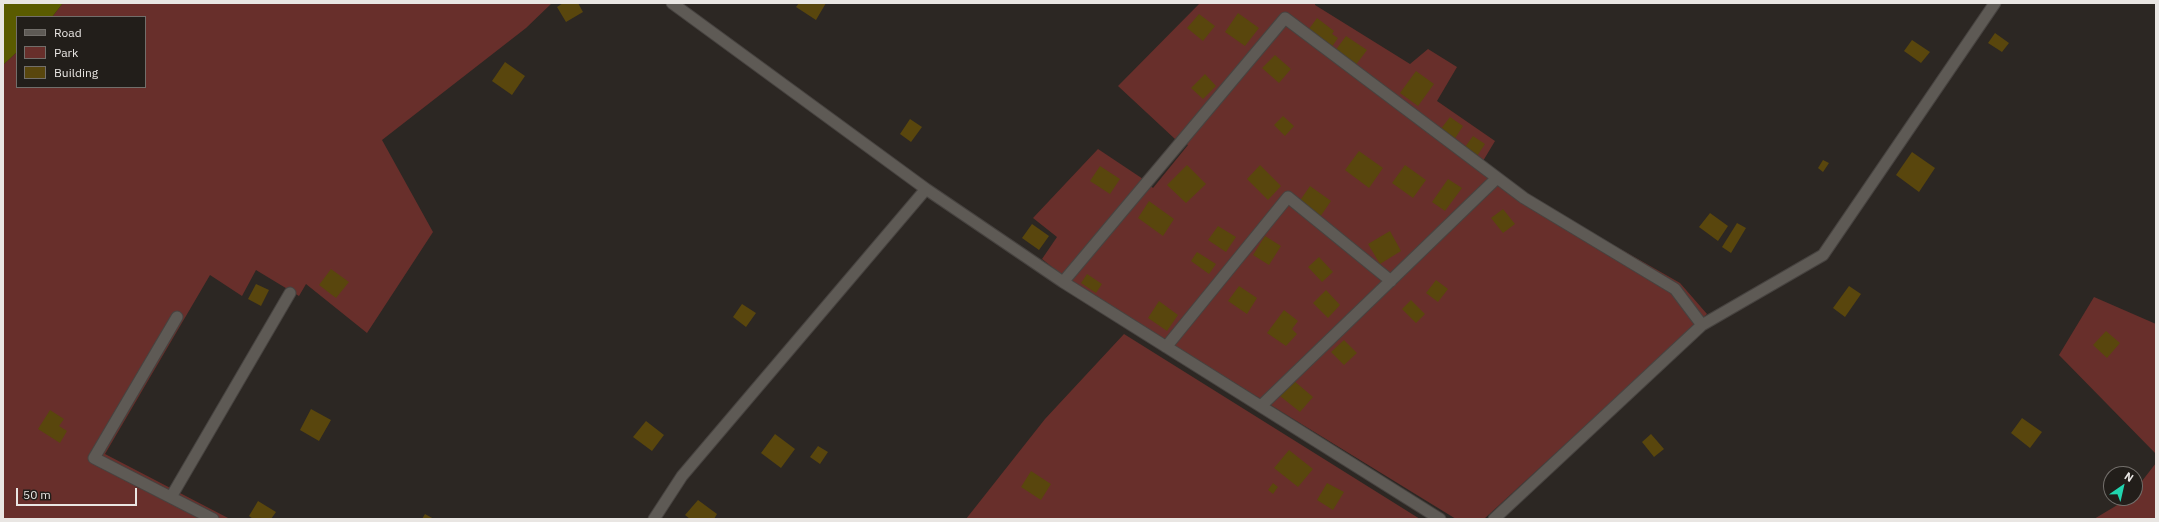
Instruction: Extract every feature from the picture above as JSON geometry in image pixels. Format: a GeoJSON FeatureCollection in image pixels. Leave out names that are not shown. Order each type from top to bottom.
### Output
{"type":"FeatureCollection","features":[{"type":"Feature","properties":{"kind":"street"},"geometry":{"type":"LineString","coordinates":[[672,3],[926,189],[1062,282],[1440,519]]}},
{"type":"Feature","properties":{"kind":"street"},"geometry":{"type":"LineString","coordinates":[[1494,519],[1702,324],[1823,255],[1995,3]]}},
{"type":"Feature","properties":{"kind":"street"},"geometry":{"type":"LineString","coordinates":[[1062,282],[1285,18],[1524,198],[1675,289],[1702,324]]}},
{"type":"Feature","properties":{"kind":"street"},"geometry":{"type":"LineString","coordinates":[[1261,406],[1497,178]]}},
{"type":"Feature","properties":{"kind":"street"},"geometry":{"type":"LineString","coordinates":[[654,519],[682,476],[926,189]]}},
{"type":"Feature","properties":{"kind":"street"},"geometry":{"type":"LineString","coordinates":[[1166,347],[1288,197],[1391,281]]}},
{"type":"Feature","properties":{"kind":"street"},"geometry":{"type":"LineString","coordinates":[[171,497],[290,293]]}},
{"type":"Feature","properties":{"kind":"street"},"geometry":{"type":"LineString","coordinates":[[177,317],[94,458],[213,519]]}},
{"type":"Feature","properties":{"kind":"green space"},"geometry":{"type":"Polygon","coordinates":[[[63,3],[552,3],[526,28],[382,140],[433,232],[367,333],[306,284],[299,296],[256,270],[242,296],[210,275],[105,454],[230,519],[3,519],[3,65],[16,53],[16,88],[146,88],[146,16],[53,16],[63,3]]]}},
{"type":"Feature","properties":{"kind":"green space"},"geometry":{"type":"Polygon","coordinates":[[[1200,3],[1315,3],[1315,5],[1410,64],[1428,49],[1457,67],[1437,101],[1495,141],[1483,161],[1531,198],[1680,283],[1707,314],[1484,519],[1456,519],[1072,283],[1042,259],[1057,237],[1033,218],[1098,149],[1143,179],[1153,188],[1188,145],[1175,139],[1118,86],[1200,3]]]}},
{"type":"Feature","properties":{"kind":"green space"},"geometry":{"type":"Polygon","coordinates":[[[2094,297],[2156,324],[2156,454],[2059,355],[2094,297]]]}},
{"type":"Feature","properties":{"kind":"green space"},"geometry":{"type":"Polygon","coordinates":[[[1124,334],[1420,519],[966,519],[1045,419],[1124,334]]]}},
{"type":"Feature","properties":{"kind":"green space"},"geometry":{"type":"Polygon","coordinates":[[[2156,463],[2156,519],[2094,519],[2116,506],[2143,506],[2143,480],[2156,463]]]}},
{"type":"Feature","properties":{"kind":"shaded area"},"geometry":{"type":"Polygon","coordinates":[[[3,3],[63,3],[53,16],[16,16],[16,53],[3,65],[3,3]]]}},
{"type":"Feature","properties":{"kind":"building"},"geometry":{"type":"Polygon","coordinates":[[[563,3],[578,3],[583,12],[566,22],[557,7],[563,3]]]}},
{"type":"Feature","properties":{"kind":"building"},"geometry":{"type":"Polygon","coordinates":[[[799,3],[826,3],[816,20],[796,7],[799,3]]]}},
{"type":"Feature","properties":{"kind":"building"},"geometry":{"type":"Polygon","coordinates":[[[1238,13],[1259,28],[1245,46],[1225,32],[1238,13]]]}},
{"type":"Feature","properties":{"kind":"building"},"geometry":{"type":"Polygon","coordinates":[[[1199,14],[1215,26],[1203,41],[1187,28],[1199,14]]]}},
{"type":"Feature","properties":{"kind":"building"},"geometry":{"type":"Polygon","coordinates":[[[1317,18],[1334,31],[1332,34],[1338,38],[1331,48],[1306,33],[1317,18]]]}},
{"type":"Feature","properties":{"kind":"building"},"geometry":{"type":"Polygon","coordinates":[[[1995,33],[2009,43],[2002,52],[1988,43],[1995,33]]]}},
{"type":"Feature","properties":{"kind":"building"},"geometry":{"type":"Polygon","coordinates":[[[1346,36],[1367,50],[1355,66],[1335,51],[1346,36]]]}},
{"type":"Feature","properties":{"kind":"building"},"geometry":{"type":"Polygon","coordinates":[[[1912,40],[1930,52],[1921,63],[1904,51],[1912,40]]]}},
{"type":"Feature","properties":{"kind":"building"},"geometry":{"type":"Polygon","coordinates":[[[1275,55],[1291,69],[1279,83],[1262,68],[1275,55]]]}},
{"type":"Feature","properties":{"kind":"building"},"geometry":{"type":"Polygon","coordinates":[[[505,62],[525,76],[512,95],[492,81],[505,62]]]}},
{"type":"Feature","properties":{"kind":"building"},"geometry":{"type":"Polygon","coordinates":[[[1416,71],[1434,84],[1418,106],[1400,93],[1416,71]]]}},
{"type":"Feature","properties":{"kind":"building"},"geometry":{"type":"Polygon","coordinates":[[[1205,74],[1216,86],[1203,99],[1191,88],[1205,74]]]}},
{"type":"Feature","properties":{"kind":"building"},"geometry":{"type":"Polygon","coordinates":[[[1283,116],[1294,126],[1285,136],[1274,125],[1283,116]]]}},
{"type":"Feature","properties":{"kind":"building"},"geometry":{"type":"Polygon","coordinates":[[[1450,117],[1463,126],[1454,140],[1440,130],[1450,117]]]}},
{"type":"Feature","properties":{"kind":"building"},"geometry":{"type":"Polygon","coordinates":[[[910,119],[922,127],[911,142],[900,134],[910,119]]]}},
{"type":"Feature","properties":{"kind":"building"},"geometry":{"type":"Polygon","coordinates":[[[1473,136],[1485,144],[1477,156],[1465,147],[1473,136]]]}},
{"type":"Feature","properties":{"kind":"building"},"geometry":{"type":"Polygon","coordinates":[[[1359,151],[1383,168],[1369,188],[1345,170],[1359,151]]]}},
{"type":"Feature","properties":{"kind":"building"},"geometry":{"type":"Polygon","coordinates":[[[1912,152],[1935,168],[1919,192],[1896,175],[1912,152]]]}},
{"type":"Feature","properties":{"kind":"building"},"geometry":{"type":"Polygon","coordinates":[[[1823,160],[1829,163],[1823,172],[1818,168],[1823,160]]]}},
{"type":"Feature","properties":{"kind":"building"},"geometry":{"type":"Polygon","coordinates":[[[1187,165],[1206,184],[1186,203],[1167,185],[1187,165]]]}},
{"type":"Feature","properties":{"kind":"building"},"geometry":{"type":"Polygon","coordinates":[[[1260,165],[1281,186],[1268,200],[1247,179],[1260,165]]]}},
{"type":"Feature","properties":{"kind":"building"},"geometry":{"type":"Polygon","coordinates":[[[1405,165],[1426,180],[1413,198],[1392,183],[1405,165]]]}},
{"type":"Feature","properties":{"kind":"building"},"geometry":{"type":"Polygon","coordinates":[[[1100,166],[1120,179],[1110,194],[1090,181],[1100,166]]]}},
{"type":"Feature","properties":{"kind":"building"},"geometry":{"type":"Polygon","coordinates":[[[1448,179],[1462,188],[1445,211],[1432,202],[1448,179]]]}},
{"type":"Feature","properties":{"kind":"building"},"geometry":{"type":"Polygon","coordinates":[[[1310,186],[1331,201],[1320,217],[1299,202],[1310,186]]]}},
{"type":"Feature","properties":{"kind":"building"},"geometry":{"type":"Polygon","coordinates":[[[1149,201],[1174,219],[1163,236],[1138,218],[1149,201]]]}},
{"type":"Feature","properties":{"kind":"building"},"geometry":{"type":"Polygon","coordinates":[[[1503,209],[1515,224],[1503,233],[1491,218],[1503,209]]]}},
{"type":"Feature","properties":{"kind":"building"},"geometry":{"type":"Polygon","coordinates":[[[1710,213],[1728,226],[1718,241],[1699,227],[1710,213]]]}},
{"type":"Feature","properties":{"kind":"building"},"geometry":{"type":"Polygon","coordinates":[[[1737,223],[1746,228],[1731,253],[1722,247],[1737,223]]]}},
{"type":"Feature","properties":{"kind":"building"},"geometry":{"type":"Polygon","coordinates":[[[1032,224],[1049,236],[1039,250],[1022,238],[1032,224]]]}},
{"type":"Feature","properties":{"kind":"building"},"geometry":{"type":"Polygon","coordinates":[[[1218,226],[1236,237],[1226,252],[1208,240],[1218,226]]]}},
{"type":"Feature","properties":{"kind":"building"},"geometry":{"type":"Polygon","coordinates":[[[1390,231],[1401,251],[1380,264],[1368,244],[1390,231]]]}},
{"type":"Feature","properties":{"kind":"building"},"geometry":{"type":"Polygon","coordinates":[[[1265,236],[1281,246],[1269,265],[1253,255],[1265,236]]]}},
{"type":"Feature","properties":{"kind":"building"},"geometry":{"type":"Polygon","coordinates":[[[1197,252],[1216,264],[1209,274],[1191,261],[1197,252]]]}},
{"type":"Feature","properties":{"kind":"building"},"geometry":{"type":"Polygon","coordinates":[[[1319,257],[1333,272],[1322,282],[1308,267],[1319,257]]]}},
{"type":"Feature","properties":{"kind":"building"},"geometry":{"type":"Polygon","coordinates":[[[331,269],[349,282],[336,298],[319,285],[331,269]]]}},
{"type":"Feature","properties":{"kind":"building"},"geometry":{"type":"Polygon","coordinates":[[[1087,274],[1102,284],[1096,293],[1081,283],[1087,274]]]}},
{"type":"Feature","properties":{"kind":"building"},"geometry":{"type":"Polygon","coordinates":[[[1436,280],[1448,289],[1438,302],[1426,293],[1436,280]]]}},
{"type":"Feature","properties":{"kind":"building"},"geometry":{"type":"Polygon","coordinates":[[[256,284],[269,290],[261,306],[248,299],[256,284]]]}},
{"type":"Feature","properties":{"kind":"building"},"geometry":{"type":"Polygon","coordinates":[[[1239,286],[1257,298],[1247,314],[1228,301],[1239,286]]]}},
{"type":"Feature","properties":{"kind":"building"},"geometry":{"type":"Polygon","coordinates":[[[1849,286],[1861,294],[1845,317],[1833,308],[1849,286]]]}},
{"type":"Feature","properties":{"kind":"building"},"geometry":{"type":"Polygon","coordinates":[[[1326,290],[1340,305],[1328,318],[1313,303],[1326,290]]]}},
{"type":"Feature","properties":{"kind":"building"},"geometry":{"type":"Polygon","coordinates":[[[1411,300],[1425,314],[1416,323],[1402,309],[1411,300]]]}},
{"type":"Feature","properties":{"kind":"building"},"geometry":{"type":"Polygon","coordinates":[[[1159,301],[1178,315],[1167,331],[1148,318],[1159,301]]]}},
{"type":"Feature","properties":{"kind":"building"},"geometry":{"type":"Polygon","coordinates":[[[742,304],[756,313],[746,327],[733,317],[742,304]]]}},
{"type":"Feature","properties":{"kind":"building"},"geometry":{"type":"Polygon","coordinates":[[[1284,310],[1298,321],[1292,329],[1297,334],[1286,346],[1267,333],[1284,310]]]}},
{"type":"Feature","properties":{"kind":"building"},"geometry":{"type":"Polygon","coordinates":[[[2106,331],[2120,343],[2107,358],[2093,345],[2106,331]]]}},
{"type":"Feature","properties":{"kind":"building"},"geometry":{"type":"Polygon","coordinates":[[[1344,340],[1357,353],[1344,365],[1331,352],[1344,340]]]}},
{"type":"Feature","properties":{"kind":"building"},"geometry":{"type":"Polygon","coordinates":[[[1293,380],[1313,397],[1300,412],[1280,396],[1293,380]]]}},
{"type":"Feature","properties":{"kind":"building"},"geometry":{"type":"Polygon","coordinates":[[[311,409],[331,420],[319,441],[300,430],[311,409]]]}},
{"type":"Feature","properties":{"kind":"building"},"geometry":{"type":"Polygon","coordinates":[[[50,410],[64,419],[59,426],[67,431],[60,443],[38,429],[50,410]]]}},
{"type":"Feature","properties":{"kind":"building"},"geometry":{"type":"Polygon","coordinates":[[[2022,418],[2042,432],[2030,448],[2011,433],[2022,418]]]}},
{"type":"Feature","properties":{"kind":"building"},"geometry":{"type":"Polygon","coordinates":[[[646,421],[664,435],[652,451],[633,437],[646,421]]]}},
{"type":"Feature","properties":{"kind":"building"},"geometry":{"type":"Polygon","coordinates":[[[775,434],[795,449],[781,468],[761,453],[775,434]]]}},
{"type":"Feature","properties":{"kind":"building"},"geometry":{"type":"Polygon","coordinates":[[[1651,434],[1664,449],[1654,457],[1642,442],[1651,434]]]}},
{"type":"Feature","properties":{"kind":"building"},"geometry":{"type":"Polygon","coordinates":[[[818,446],[828,452],[820,464],[810,457],[818,446]]]}},
{"type":"Feature","properties":{"kind":"building"},"geometry":{"type":"Polygon","coordinates":[[[1289,450],[1313,469],[1298,487],[1274,468],[1289,450]]]}},
{"type":"Feature","properties":{"kind":"building"},"geometry":{"type":"Polygon","coordinates":[[[1031,471],[1051,484],[1041,500],[1021,487],[1031,471]]]}},
{"type":"Feature","properties":{"kind":"building"},"geometry":{"type":"Polygon","coordinates":[[[1273,483],[1278,487],[1273,494],[1268,490],[1273,483]]]}},
{"type":"Feature","properties":{"kind":"building"},"geometry":{"type":"Polygon","coordinates":[[[1327,483],[1344,492],[1333,510],[1317,500],[1327,483]]]}},
{"type":"Feature","properties":{"kind":"building"},"geometry":{"type":"Polygon","coordinates":[[[698,500],[717,514],[714,519],[690,519],[685,515],[698,500]]]}},
{"type":"Feature","properties":{"kind":"building"},"geometry":{"type":"Polygon","coordinates":[[[258,501],[276,512],[271,519],[253,519],[249,516],[258,501]]]}},
{"type":"Feature","properties":{"kind":"building"},"geometry":{"type":"Polygon","coordinates":[[[425,514],[434,519],[422,519],[425,514]]]}}]}
